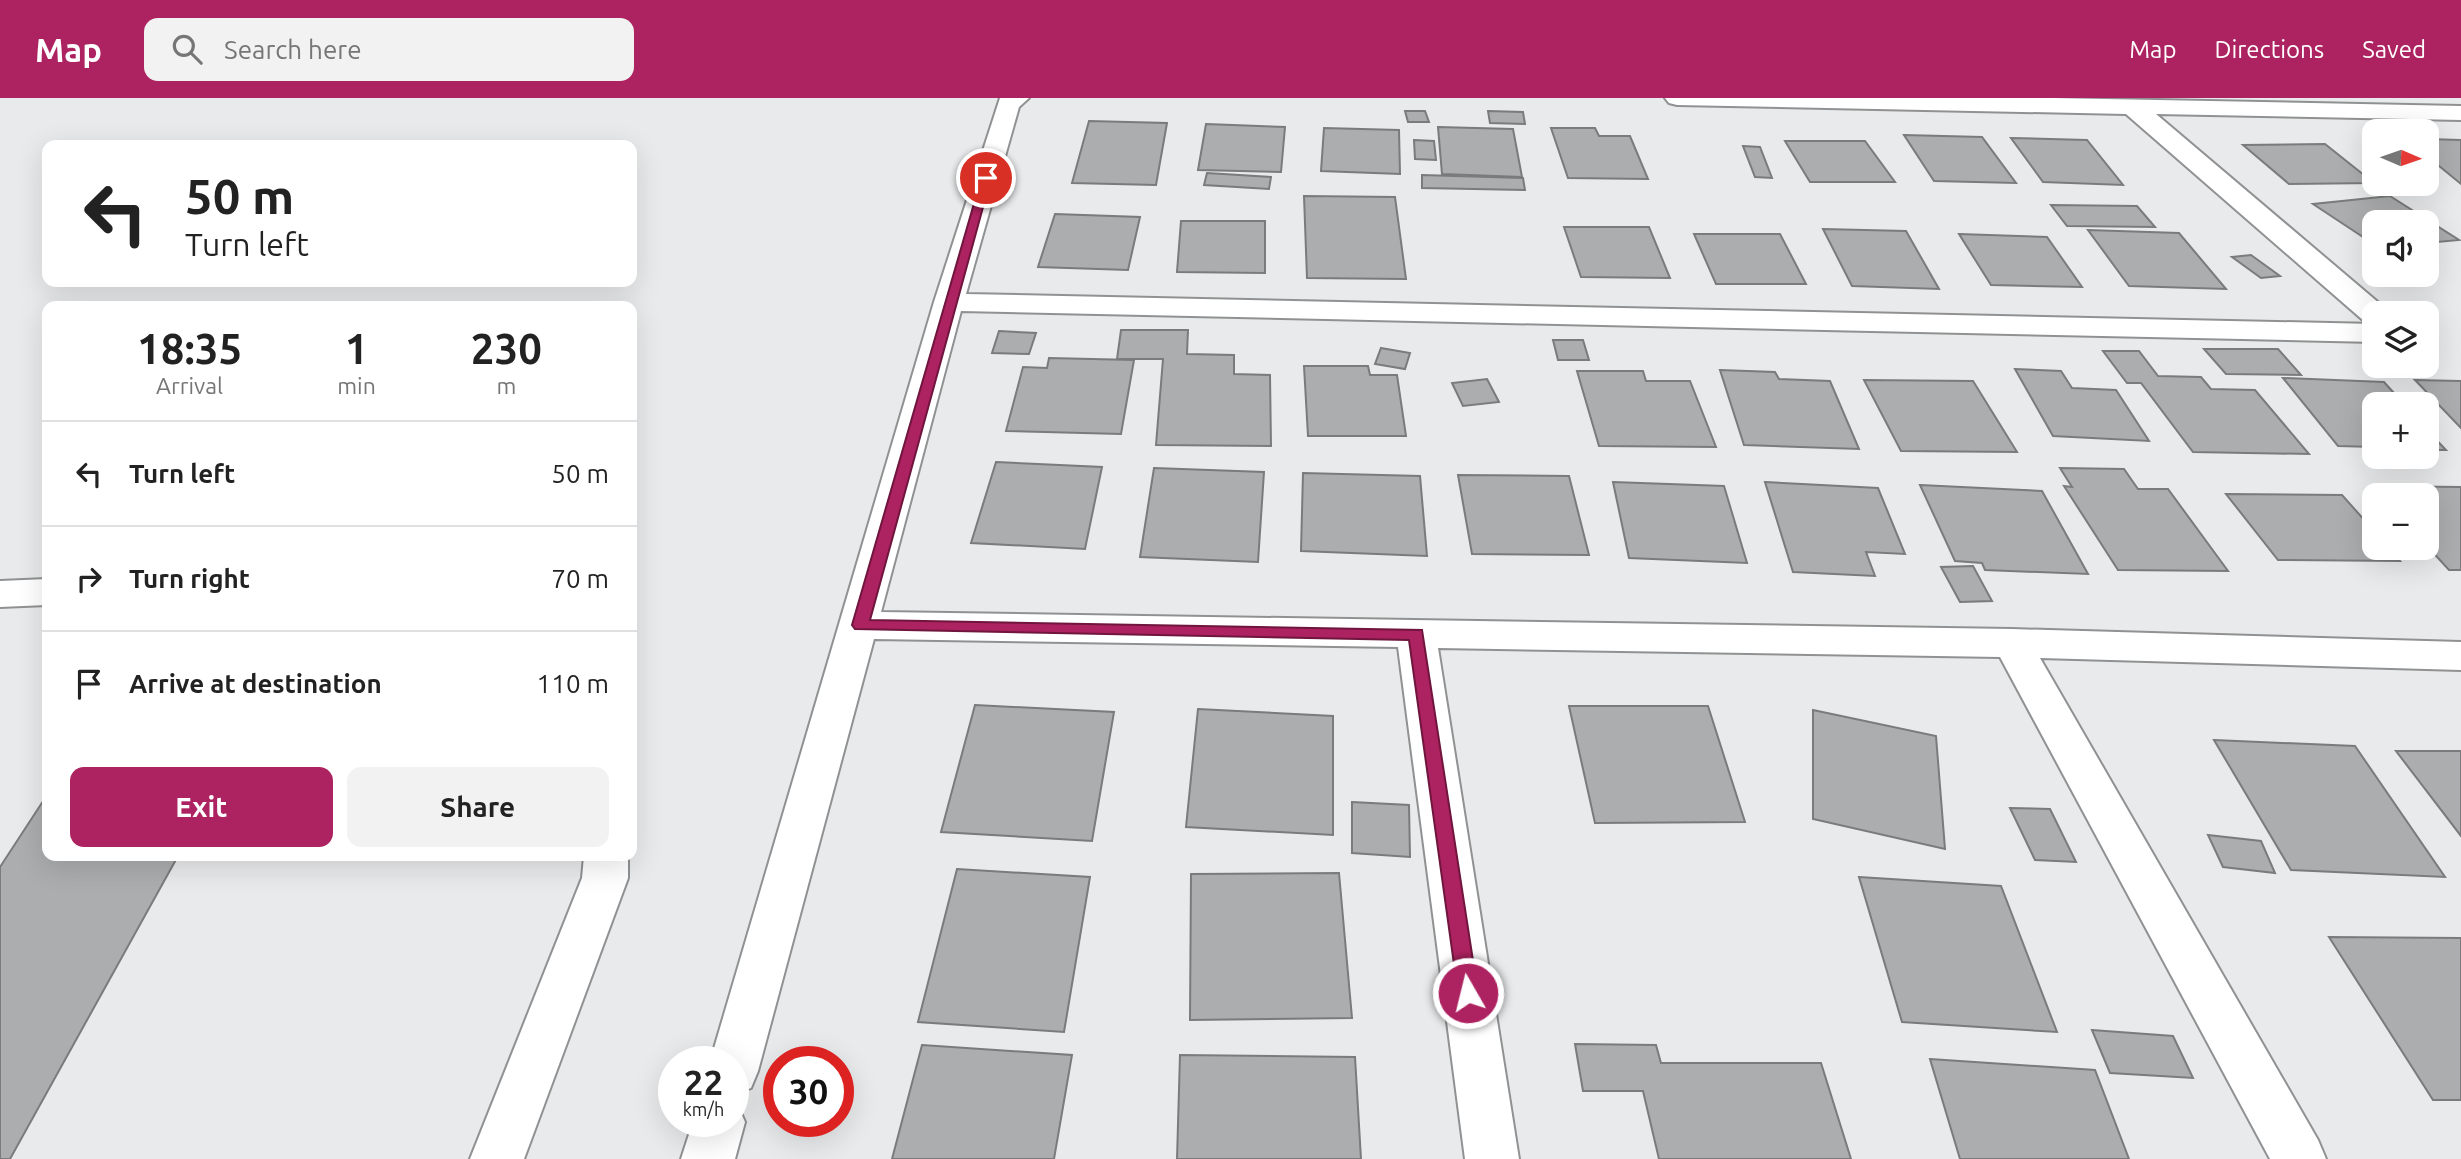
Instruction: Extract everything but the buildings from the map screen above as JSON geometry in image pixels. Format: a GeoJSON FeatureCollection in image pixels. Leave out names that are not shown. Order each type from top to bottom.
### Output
{"type":"FeatureCollection","features":[{"type":"Feature","properties":{"kind":"street"},"geometry":{"type":"LineString","coordinates":[[740,1046],[949,302],[1008,103],[1017,98]]}},
{"type":"Feature","properties":{"kind":"street"},"geometry":{"type":"LineString","coordinates":[[1677,98],[2461,113]]}},
{"type":"Feature","properties":{"kind":"street"},"geometry":{"type":"LineString","coordinates":[[2134,108],[2362,304]]}},
{"type":"Feature","properties":{"kind":"street"},"geometry":{"type":"LineString","coordinates":[[949,302],[2362,332]]}},
{"type":"Feature","properties":{"kind":"street"},"geometry":{"type":"LineString","coordinates":[[0,594],[42,592]]}},
{"type":"Feature","properties":{"kind":"street"},"geometry":{"type":"LineString","coordinates":[[860,625],[2012,643],[2461,656]]}},
{"type":"Feature","properties":{"kind":"street"},"geometry":{"type":"LineString","coordinates":[[1416,634],[1492,1159]]}},
{"type":"Feature","properties":{"kind":"street"},"geometry":{"type":"LineString","coordinates":[[2012,643],[2299,1159]]}},
{"type":"Feature","properties":{"kind":"street"},"geometry":{"type":"LineString","coordinates":[[497,1159],[605,878],[606,861]]}},
{"type":"Feature","properties":{"kind":"street"},"geometry":{"type":"LineString","coordinates":[[708,1159],[715,1137]]}},
{"type":"Feature","properties":{"kind":"route"},"geometry":{"type":"LineString","coordinates":[[986,178],[860,625],[1416,634],[1468,993]]}}]}
